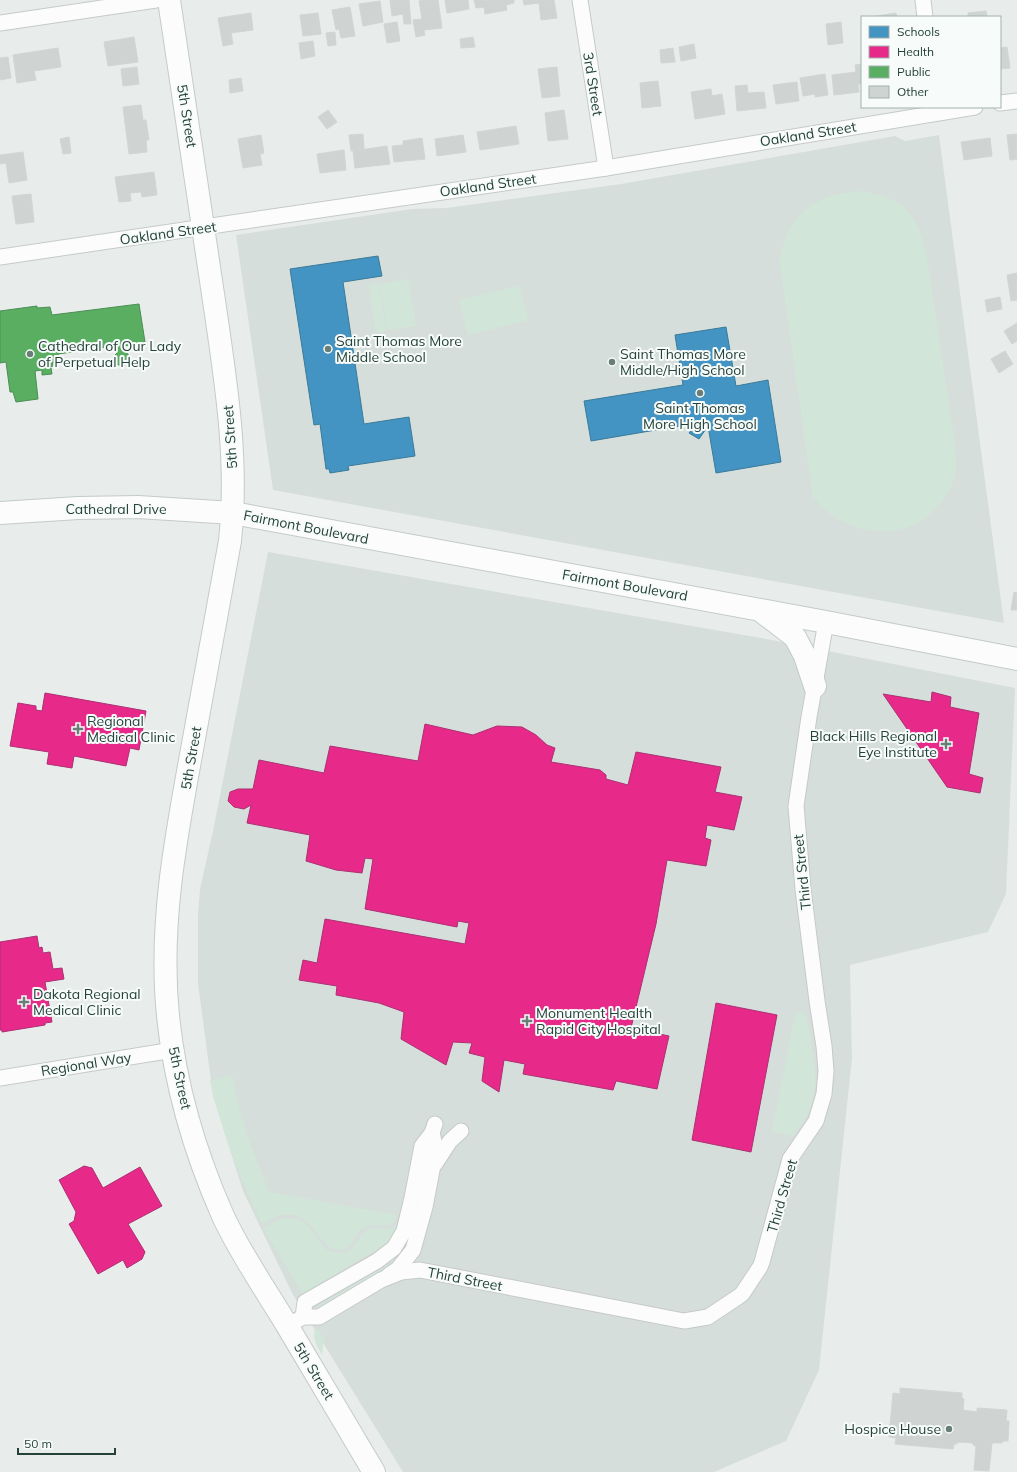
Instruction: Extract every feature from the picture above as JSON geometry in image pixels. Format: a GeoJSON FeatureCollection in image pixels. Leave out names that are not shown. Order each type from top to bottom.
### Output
{"type":"FeatureCollection","features":[{"type":"Feature","properties":{"kind":"main road","name":"5th Street"},"geometry":{"type":"LineString","coordinates":[[169,0],[229,404],[233,461],[233,513],[224,575],[172,865],[167,921],[166,971],[168,1016],[181,1090],[204,1166],[217,1202],[243,1255],[295,1322],[374,1472]]}},
{"type":"Feature","properties":{"kind":"main road","name":"Cathedral Drive"},"geometry":{"type":"LineString","coordinates":[[0,513],[71,508],[123,507],[233,513]]}},
{"type":"Feature","properties":{"kind":"main road","name":"Fairmont Boulevard"},"geometry":{"type":"LineString","coordinates":[[233,513],[758,609],[1017,659]]}},
{"type":"Feature","properties":{"kind":"main road"},"geometry":{"type":"LineString","coordinates":[[758,609],[794,637],[805,656],[815,686]]}},
{"type":"Feature","properties":{"kind":"street"},"geometry":{"type":"LineString","coordinates":[[0,23],[156,0]]}},
{"type":"Feature","properties":{"kind":"street","name":"3rd Street"},"geometry":{"type":"LineString","coordinates":[[580,0],[606,168]]}},
{"type":"Feature","properties":{"kind":"street"},"geometry":{"type":"LineString","coordinates":[[923,0],[925,16]]}},
{"type":"Feature","properties":{"kind":"street"},"geometry":{"type":"LineString","coordinates":[[1001,103],[1017,101]]}},
{"type":"Feature","properties":{"kind":"street","name":"Oakland Street"},"geometry":{"type":"LineString","coordinates":[[0,257],[606,168],[939,110],[963,108]]}},
{"type":"Feature","properties":{"kind":"street","name":"Third Street"},"geometry":{"type":"LineString","coordinates":[[295,1322],[319,1317],[384,1278],[401,1272],[420,1270],[684,1321],[708,1317],[738,1297],[746,1289],[762,1262],[790,1159],[816,1121],[824,1094],[826,1071],[824,1046],[817,1001],[801,867],[796,806],[826,622]]}},
{"type":"Feature","properties":{"kind":"street","name":"Regional Way"},"geometry":{"type":"LineString","coordinates":[[0,1078],[173,1050]]}},
{"type":"Feature","properties":{"kind":"street"},"geometry":{"type":"LineString","coordinates":[[295,1322],[305,1302],[377,1261],[394,1248],[404,1231],[422,1146],[433,1129],[436,1149],[425,1207],[413,1250],[398,1269],[384,1278]]}},
{"type":"Feature","properties":{"kind":"street"},"geometry":{"type":"LineString","coordinates":[[432,1168],[450,1141],[461,1131]]}},
{"type":"Feature","properties":{"kind":"street"},"geometry":{"type":"LineString","coordinates":[[377,1261],[398,1259],[405,1261],[420,1270]]}},
{"type":"Feature","properties":{"kind":"shaded area","name":"Saint Thomas More Middle/High School"},"geometry":{"type":"Polygon","coordinates":[[[939,135],[1004,623],[273,490],[236,235],[412,209],[446,208],[621,184],[895,136],[905,141],[939,135]]]}},
{"type":"Feature","properties":{"kind":"shaded area","name":"Monument Health Rapid City Hospital"},"geometry":{"type":"Polygon","coordinates":[[[268,552],[772,640],[1015,688],[1006,894],[988,932],[850,965],[852,1058],[819,1370],[786,1441],[714,1472],[403,1472],[292,1293],[243,1191],[213,1096],[198,984],[198,915],[200,889],[213,831],[268,552]]]}},
{"type":"Feature","properties":{"kind":"green space"},"geometry":{"type":"Polygon","coordinates":[[[858,191],[876,194],[892,200],[907,210],[917,225],[926,252],[954,438],[956,468],[953,483],[946,496],[923,520],[912,526],[887,531],[862,529],[850,525],[831,514],[813,497],[780,263],[783,247],[788,233],[795,221],[804,211],[815,203],[828,197],[858,191]]]}},
{"type":"Feature","properties":{"kind":"green space"},"geometry":{"type":"Polygon","coordinates":[[[408,279],[416,326],[387,330],[380,284],[408,279]]]}},
{"type":"Feature","properties":{"kind":"green space"},"geometry":{"type":"Polygon","coordinates":[[[379,284],[386,330],[380,334],[375,327],[369,285],[379,284]]]}},
{"type":"Feature","properties":{"kind":"green space"},"geometry":{"type":"Polygon","coordinates":[[[519,286],[528,320],[468,335],[459,300],[519,286]]]}},
{"type":"Feature","properties":{"kind":"green space"},"geometry":{"type":"Polygon","coordinates":[[[801,1012],[806,1015],[814,1061],[815,1084],[811,1107],[793,1136],[772,1132],[795,1014],[801,1012]]]}},
{"type":"Feature","properties":{"kind":"green space"},"geometry":{"type":"Polygon","coordinates":[[[232,1075],[238,1105],[247,1135],[269,1192],[397,1215],[394,1222],[383,1226],[369,1226],[361,1229],[348,1247],[344,1249],[335,1249],[328,1246],[308,1223],[300,1217],[290,1214],[278,1216],[262,1224],[232,1154],[210,1081],[232,1075]]]}},
{"type":"Feature","properties":{"kind":"green space"},"geometry":{"type":"Polygon","coordinates":[[[289,1218],[306,1224],[325,1248],[336,1253],[348,1252],[355,1246],[362,1234],[370,1229],[390,1229],[397,1225],[400,1220],[401,1221],[393,1239],[303,1294],[263,1228],[282,1219],[289,1218]]]}},
{"type":"Feature","properties":{"kind":"green space"},"geometry":{"type":"Polygon","coordinates":[[[387,1265],[388,1269],[314,1312],[314,1309],[387,1265]]]}},
{"type":"Feature","properties":{"kind":"green space"},"geometry":{"type":"Polygon","coordinates":[[[316,1327],[324,1339],[322,1355],[314,1338],[316,1327]]]}},
{"type":"Feature","properties":{"kind":"building: Schools","name":"Saint Thomas More Middle School"},"geometry":{"type":"Polygon","coordinates":[[[378,256],[382,276],[343,282],[364,424],[409,417],[415,456],[348,466],[349,470],[330,473],[329,469],[326,469],[320,424],[314,425],[290,269],[378,256]]]}},
{"type":"Feature","properties":{"kind":"building: Schools","name":"Saint Thomas More High School"},"geometry":{"type":"Polygon","coordinates":[[[726,327],[736,386],[768,380],[781,462],[716,473],[708,426],[699,439],[689,433],[697,423],[591,441],[584,401],[683,385],[675,335],[726,327]]]}},
{"type":"Feature","properties":{"kind":"building: Health","name":"Black Hills Regional Eye Institute"},"geometry":{"type":"Polygon","coordinates":[[[932,692],[951,697],[950,707],[979,713],[969,774],[983,778],[980,793],[947,787],[883,694],[931,702],[932,692]]]}},
{"type":"Feature","properties":{"kind":"building: Health","name":"Regional Medical Clinic"},"geometry":{"type":"Polygon","coordinates":[[[45,693],[146,711],[139,750],[130,748],[126,766],[74,756],[72,768],[47,764],[49,752],[10,746],[18,703],[36,706],[36,710],[42,711],[45,693]]]}},
{"type":"Feature","properties":{"kind":"building: Health","name":"Monument Health Rapid City Hospital"},"geometry":{"type":"Polygon","coordinates":[[[425,724],[473,735],[497,726],[522,727],[536,735],[547,745],[555,748],[551,762],[600,770],[606,775],[606,779],[628,785],[636,752],[721,767],[715,792],[742,797],[734,830],[707,825],[705,838],[711,840],[706,866],[667,860],[656,924],[631,1028],[669,1036],[657,1089],[616,1081],[613,1090],[523,1074],[525,1064],[504,1060],[499,1092],[482,1081],[485,1057],[469,1053],[472,1043],[453,1042],[446,1065],[401,1039],[404,1012],[379,1003],[336,995],[337,986],[299,980],[303,960],[317,963],[325,919],[465,944],[469,923],[458,921],[457,927],[365,909],[373,859],[365,858],[362,873],[336,870],[306,861],[310,835],[247,823],[251,805],[244,809],[234,807],[228,801],[230,792],[238,789],[253,789],[259,760],[324,773],[330,746],[418,761],[425,724]]]}},
{"type":"Feature","properties":{"kind":"building: Health","name":"Dakota Regional Medical Clinic"},"geometry":{"type":"Polygon","coordinates":[[[37,936],[39,948],[42,947],[43,953],[50,952],[53,969],[62,968],[64,979],[45,982],[52,1022],[45,1023],[45,1025],[2,1032],[2,1030],[0,1030],[0,942],[37,936]]]}},
{"type":"Feature","properties":{"kind":"building: Health"},"geometry":{"type":"Polygon","coordinates":[[[716,1003],[777,1015],[751,1152],[692,1140],[716,1003]]]}},
{"type":"Feature","properties":{"kind":"building: Health"},"geometry":{"type":"Polygon","coordinates":[[[84,1166],[92,1168],[103,1188],[140,1167],[162,1206],[128,1224],[145,1252],[142,1259],[127,1268],[123,1260],[98,1274],[69,1224],[74,1221],[76,1212],[59,1180],[84,1166]]]}},
{"type":"Feature","properties":{"kind":"building: Public","name":"Cathedral of Our Lady of Perpetual Help"},"geometry":{"type":"Polygon","coordinates":[[[139,304],[145,342],[124,346],[124,352],[128,354],[129,360],[127,364],[122,366],[116,364],[113,357],[117,353],[117,349],[114,349],[114,346],[58,354],[58,356],[54,357],[55,363],[52,363],[53,366],[48,367],[51,368],[52,374],[42,375],[42,370],[35,371],[38,399],[16,402],[13,392],[10,392],[6,362],[0,363],[0,311],[37,306],[37,308],[50,307],[52,315],[139,304]]]}},
{"type":"Feature","properties":{"kind":"building: Other"},"geometry":{"type":"Polygon","coordinates":[[[390,0],[409,0],[411,24],[404,24],[403,14],[392,16],[390,0]]]}},
{"type":"Feature","properties":{"kind":"building: Other"},"geometry":{"type":"Polygon","coordinates":[[[438,0],[442,28],[424,30],[425,35],[416,37],[413,20],[422,19],[419,1],[438,0]]]}},
{"type":"Feature","properties":{"kind":"building: Other"},"geometry":{"type":"Polygon","coordinates":[[[445,0],[468,0],[469,9],[447,13],[445,0]]]}},
{"type":"Feature","properties":{"kind":"building: Other"},"geometry":{"type":"Polygon","coordinates":[[[474,0],[514,0],[514,3],[506,5],[507,10],[485,14],[484,7],[476,8],[474,0]]]}},
{"type":"Feature","properties":{"kind":"building: Other"},"geometry":{"type":"Polygon","coordinates":[[[523,0],[554,0],[557,18],[541,20],[539,3],[524,5],[523,0]]]}},
{"type":"Feature","properties":{"kind":"building: Other"},"geometry":{"type":"Polygon","coordinates":[[[380,1],[383,22],[363,26],[359,4],[380,1]]]}},
{"type":"Feature","properties":{"kind":"building: Other"},"geometry":{"type":"Polygon","coordinates":[[[350,7],[355,36],[341,38],[339,29],[336,30],[332,10],[350,7]]]}},
{"type":"Feature","properties":{"kind":"building: Other"},"geometry":{"type":"Polygon","coordinates":[[[986,11],[987,16],[968,16],[968,13],[986,11]]]}},
{"type":"Feature","properties":{"kind":"building: Other"},"geometry":{"type":"Polygon","coordinates":[[[251,13],[253,30],[231,33],[233,44],[223,46],[218,18],[251,13]]]}},
{"type":"Feature","properties":{"kind":"building: Other"},"geometry":{"type":"Polygon","coordinates":[[[318,13],[321,34],[303,36],[300,15],[318,13]]]}},
{"type":"Feature","properties":{"kind":"building: Other"},"geometry":{"type":"Polygon","coordinates":[[[896,13],[897,16],[877,16],[896,13]]]}},
{"type":"Feature","properties":{"kind":"building: Other"},"geometry":{"type":"Polygon","coordinates":[[[397,22],[400,41],[387,43],[384,24],[397,22]]]}},
{"type":"Feature","properties":{"kind":"building: Other"},"geometry":{"type":"Polygon","coordinates":[[[841,22],[843,43],[828,45],[826,24],[841,22]]]}},
{"type":"Feature","properties":{"kind":"building: Other"},"geometry":{"type":"Polygon","coordinates":[[[335,32],[336,45],[328,46],[326,33],[335,32]]]}},
{"type":"Feature","properties":{"kind":"building: Other"},"geometry":{"type":"Polygon","coordinates":[[[134,37],[138,62],[108,66],[104,42],[134,37]]]}},
{"type":"Feature","properties":{"kind":"building: Other"},"geometry":{"type":"Polygon","coordinates":[[[473,37],[475,47],[461,48],[460,39],[473,37]]]}},
{"type":"Feature","properties":{"kind":"building: Other"},"geometry":{"type":"Polygon","coordinates":[[[313,41],[315,56],[301,59],[299,43],[313,41]]]}},
{"type":"Feature","properties":{"kind":"building: Other"},"geometry":{"type":"Polygon","coordinates":[[[694,44],[696,58],[681,61],[679,47],[694,44]]]}},
{"type":"Feature","properties":{"kind":"building: Other"},"geometry":{"type":"Polygon","coordinates":[[[1007,47],[1010,68],[1001,69],[1001,48],[1007,47]]]}},
{"type":"Feature","properties":{"kind":"building: Other"},"geometry":{"type":"Polygon","coordinates":[[[58,48],[61,67],[34,71],[36,80],[17,83],[13,55],[58,48]]]}},
{"type":"Feature","properties":{"kind":"building: Other"},"geometry":{"type":"Polygon","coordinates":[[[673,48],[675,62],[661,63],[660,50],[673,48]]]}},
{"type":"Feature","properties":{"kind":"building: Other"},"geometry":{"type":"Polygon","coordinates":[[[8,57],[11,78],[0,80],[0,58],[8,57]]]}},
{"type":"Feature","properties":{"kind":"building: Other"},"geometry":{"type":"Polygon","coordinates":[[[861,64],[861,84],[858,84],[859,92],[834,95],[832,75],[856,72],[855,65],[861,64]]]}},
{"type":"Feature","properties":{"kind":"building: Other"},"geometry":{"type":"Polygon","coordinates":[[[137,67],[139,84],[123,86],[121,69],[137,67]]]}},
{"type":"Feature","properties":{"kind":"building: Other"},"geometry":{"type":"Polygon","coordinates":[[[557,67],[560,96],[542,98],[538,69],[557,67]]]}},
{"type":"Feature","properties":{"kind":"building: Other"},"geometry":{"type":"Polygon","coordinates":[[[825,74],[828,95],[815,97],[815,94],[803,96],[800,78],[825,74]]]}},
{"type":"Feature","properties":{"kind":"building: Other"},"geometry":{"type":"Polygon","coordinates":[[[241,78],[243,91],[230,93],[229,80],[241,78]]]}},
{"type":"Feature","properties":{"kind":"building: Other"},"geometry":{"type":"Polygon","coordinates":[[[658,81],[661,106],[642,108],[640,83],[658,81]]]}},
{"type":"Feature","properties":{"kind":"building: Other"},"geometry":{"type":"Polygon","coordinates":[[[797,82],[799,101],[776,104],[773,85],[797,82]]]}},
{"type":"Feature","properties":{"kind":"building: Other"},"geometry":{"type":"Polygon","coordinates":[[[747,85],[748,93],[764,92],[766,108],[737,111],[735,86],[747,85]]]}},
{"type":"Feature","properties":{"kind":"building: Other"},"geometry":{"type":"Polygon","coordinates":[[[711,89],[712,96],[722,94],[725,114],[695,119],[691,92],[711,89]]]}},
{"type":"Feature","properties":{"kind":"building: Other"},"geometry":{"type":"Polygon","coordinates":[[[141,105],[143,120],[146,120],[149,140],[146,140],[147,152],[129,154],[123,107],[141,105]]]}},
{"type":"Feature","properties":{"kind":"building: Other"},"geometry":{"type":"Polygon","coordinates":[[[328,110],[337,122],[327,129],[318,117],[328,110]]]}},
{"type":"Feature","properties":{"kind":"building: Other"},"geometry":{"type":"Polygon","coordinates":[[[564,110],[568,139],[548,141],[545,113],[564,110]]]}},
{"type":"Feature","properties":{"kind":"building: Other"},"geometry":{"type":"Polygon","coordinates":[[[516,126],[519,144],[480,150],[477,132],[516,126]]]}},
{"type":"Feature","properties":{"kind":"building: Other"},"geometry":{"type":"Polygon","coordinates":[[[363,134],[364,149],[351,151],[349,135],[363,134]]]}},
{"type":"Feature","properties":{"kind":"building: Other"},"geometry":{"type":"Polygon","coordinates":[[[1017,134],[1017,159],[1010,160],[1007,135],[1017,134]]]}},
{"type":"Feature","properties":{"kind":"building: Other"},"geometry":{"type":"Polygon","coordinates":[[[261,135],[264,153],[260,154],[262,165],[243,168],[238,139],[261,135]]]}},
{"type":"Feature","properties":{"kind":"building: Other"},"geometry":{"type":"Polygon","coordinates":[[[463,135],[466,152],[437,156],[435,139],[463,135]]]}},
{"type":"Feature","properties":{"kind":"building: Other"},"geometry":{"type":"Polygon","coordinates":[[[69,137],[71,153],[63,154],[60,139],[69,137]]]}},
{"type":"Feature","properties":{"kind":"building: Other"},"geometry":{"type":"Polygon","coordinates":[[[422,138],[425,159],[394,162],[392,146],[403,145],[403,141],[422,138]]]}},
{"type":"Feature","properties":{"kind":"building: Other"},"geometry":{"type":"Polygon","coordinates":[[[990,138],[992,156],[964,160],[961,142],[990,138]]]}},
{"type":"Feature","properties":{"kind":"building: Other"},"geometry":{"type":"Polygon","coordinates":[[[387,146],[390,164],[355,168],[353,151],[387,146]]]}},
{"type":"Feature","properties":{"kind":"building: Other"},"geometry":{"type":"Polygon","coordinates":[[[344,150],[346,170],[320,173],[317,154],[344,150]]]}},
{"type":"Feature","properties":{"kind":"building: Other"},"geometry":{"type":"Polygon","coordinates":[[[23,152],[27,180],[9,183],[6,163],[0,164],[0,155],[23,152]]]}},
{"type":"Feature","properties":{"kind":"building: Other"},"geometry":{"type":"Polygon","coordinates":[[[154,172],[157,195],[142,197],[141,192],[130,193],[131,201],[119,202],[115,177],[154,172]]]}},
{"type":"Feature","properties":{"kind":"building: Other"},"geometry":{"type":"Polygon","coordinates":[[[31,194],[34,222],[16,224],[12,196],[31,194]]]}},
{"type":"Feature","properties":{"kind":"building: Other"},"geometry":{"type":"Polygon","coordinates":[[[1017,273],[1017,300],[1011,301],[1007,275],[1017,273]]]}},
{"type":"Feature","properties":{"kind":"building: Other"},"geometry":{"type":"Polygon","coordinates":[[[1000,297],[1002,309],[987,312],[985,300],[1000,297]]]}},
{"type":"Feature","properties":{"kind":"building: Other"},"geometry":{"type":"Polygon","coordinates":[[[1017,323],[1017,341],[1012,344],[1004,331],[1017,323]]]}},
{"type":"Feature","properties":{"kind":"building: Other"},"geometry":{"type":"Polygon","coordinates":[[[1005,351],[1013,364],[999,373],[991,359],[1005,351]]]}},
{"type":"Feature","properties":{"kind":"building: Other"},"geometry":{"type":"Polygon","coordinates":[[[1014,592],[1017,593],[1017,610],[1011,610],[1014,592]]]}},
{"type":"Feature","properties":{"kind":"building: Other","name":"Hospice House"},"geometry":{"type":"Polygon","coordinates":[[[900,1388],[962,1393],[962,1398],[964,1399],[963,1410],[977,1412],[977,1408],[1007,1410],[1006,1421],[1009,1421],[1008,1441],[1003,1441],[1002,1443],[992,1443],[989,1471],[974,1470],[976,1446],[973,1445],[973,1443],[957,1442],[957,1444],[954,1444],[953,1449],[895,1444],[896,1438],[889,1437],[893,1393],[900,1394],[900,1388]]]}},
{"type":"Feature","properties":{"kind":"place","name":"Saint Thomas More Middle School"},"geometry":{"type":"Point","coordinates":[328,349]}},
{"type":"Feature","properties":{"kind":"place","name":"Cathedral of Our Lady of Perpetual Help"},"geometry":{"type":"Point","coordinates":[30,354]}},
{"type":"Feature","properties":{"kind":"place","name":"Saint Thomas More Middle/High School"},"geometry":{"type":"Point","coordinates":[612,362]}},
{"type":"Feature","properties":{"kind":"place","name":"Saint Thomas More High School"},"geometry":{"type":"Point","coordinates":[700,393]}},
{"type":"Feature","properties":{"kind":"place","name":"Regional Medical Clinic"},"geometry":{"type":"Point","coordinates":[78,729]}},
{"type":"Feature","properties":{"kind":"place","name":"Black Hills Regional Eye Institute"},"geometry":{"type":"Point","coordinates":[946,744]}},
{"type":"Feature","properties":{"kind":"place","name":"Dakota Regional Medical Clinic"},"geometry":{"type":"Point","coordinates":[24,1002]}},
{"type":"Feature","properties":{"kind":"place","name":"Monument Health Rapid City Hospital"},"geometry":{"type":"Point","coordinates":[527,1021]}},
{"type":"Feature","properties":{"kind":"place","name":"Hospice House"},"geometry":{"type":"Point","coordinates":[949,1429]}}]}
